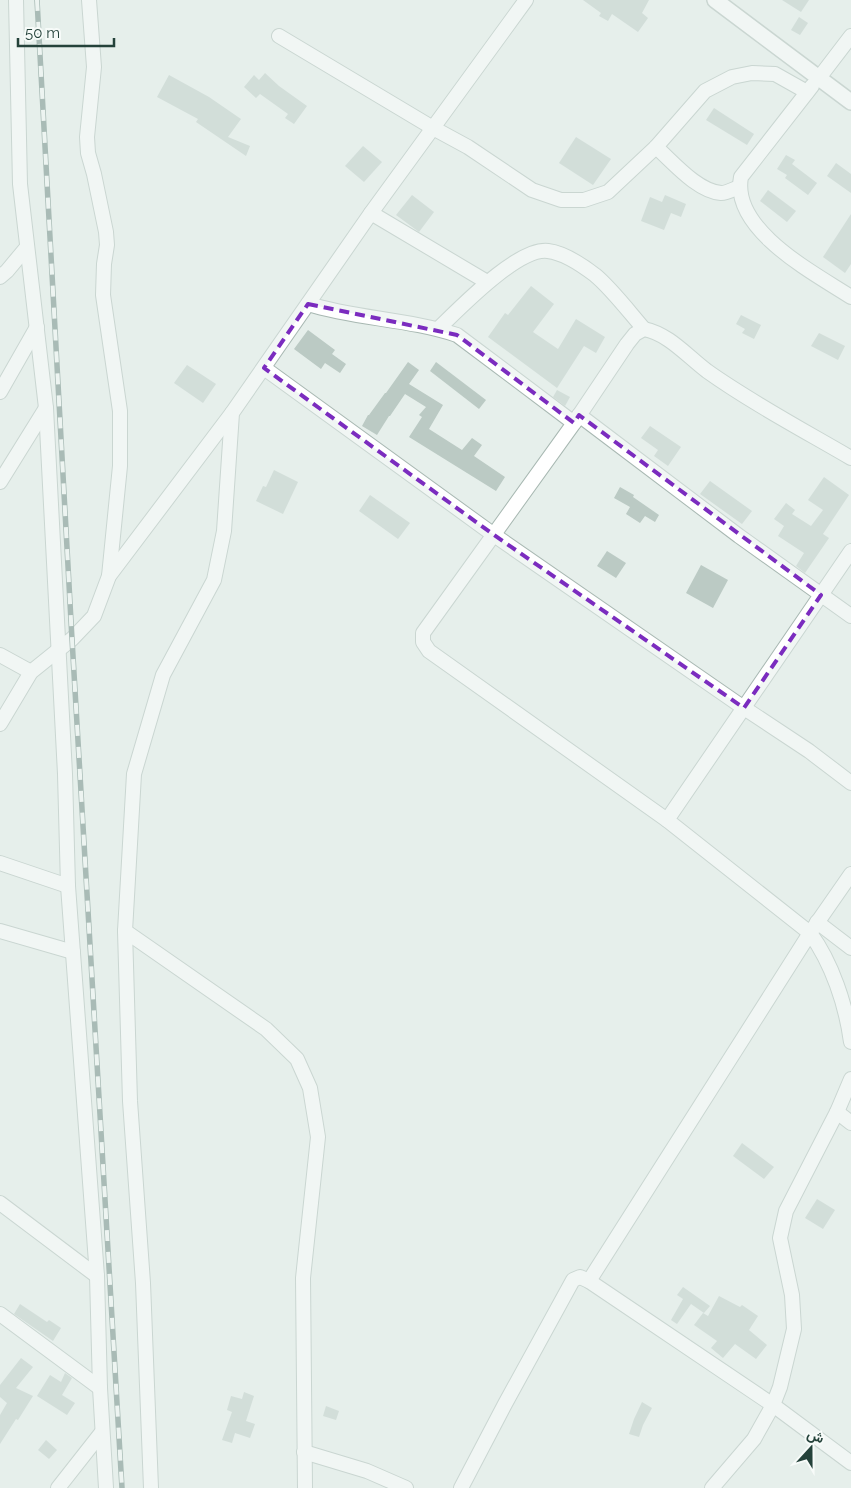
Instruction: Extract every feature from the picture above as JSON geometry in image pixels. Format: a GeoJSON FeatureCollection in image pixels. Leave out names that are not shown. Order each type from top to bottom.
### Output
{"type":"FeatureCollection","features":[{"type":"Feature","properties":{"kind":"street"},"geometry":{"type":"LineString","coordinates":[[16,0],[20,184],[46,408],[57,650],[65,774],[68,886],[97,1276],[100,1388],[106,1488]]}},
{"type":"Feature","properties":{"kind":"street"},"geometry":{"type":"LineString","coordinates":[[0,724],[31,672],[94,616],[109,576],[120,466],[120,411],[103,295],[104,264],[107,246],[106,232],[88,153],[87,137],[94,67],[89,0]]}},
{"type":"Feature","properties":{"kind":"street"},"geometry":{"type":"LineString","coordinates":[[109,576],[232,413],[371,213],[526,0]]}},
{"type":"Feature","properties":{"kind":"street"},"geometry":{"type":"LineString","coordinates":[[715,0],[821,76],[851,94]]}},
{"type":"Feature","properties":{"kind":"street"},"geometry":{"type":"LineString","coordinates":[[723,0],[821,76],[851,102]]}},
{"type":"Feature","properties":{"kind":"street"},"geometry":{"type":"LineString","coordinates":[[279,36],[468,147],[532,190],[561,200],[584,200],[608,192],[656,147],[705,91],[732,77],[752,73],[775,74],[807,92]]}},
{"type":"Feature","properties":{"kind":"street"},"geometry":{"type":"LineString","coordinates":[[851,36],[742,177],[740,187],[745,206],[755,224],[780,250],[851,297]]}},
{"type":"Feature","properties":{"kind":"street"},"geometry":{"type":"LineString","coordinates":[[656,147],[694,182],[712,191],[723,193],[740,187]]}},
{"type":"Feature","properties":{"kind":"street"},"geometry":{"type":"LineString","coordinates":[[371,213],[488,282]]}},
{"type":"Feature","properties":{"kind":"street"},"geometry":{"type":"LineString","coordinates":[[0,277],[27,246]]}},
{"type":"Feature","properties":{"kind":"street"},"geometry":{"type":"LineString","coordinates":[[438,329],[488,282],[532,253],[548,251],[572,259],[596,276],[644,329],[657,332],[707,370],[740,392],[851,458]]}},
{"type":"Feature","properties":{"kind":"street"},"geometry":{"type":"LineString","coordinates":[[308,304],[328,310],[438,329],[457,335],[851,616]]}},
{"type":"Feature","properties":{"kind":"street"},"geometry":{"type":"LineString","coordinates":[[0,392],[37,327]]}},
{"type":"Feature","properties":{"kind":"street"},"geometry":{"type":"LineString","coordinates":[[644,329],[634,334],[494,536],[423,633],[424,642],[429,651],[667,820],[813,927],[851,948]]}},
{"type":"Feature","properties":{"kind":"street"},"geometry":{"type":"LineString","coordinates":[[264,368],[494,536],[809,751],[851,783]]}},
{"type":"Feature","properties":{"kind":"street"},"geometry":{"type":"LineString","coordinates":[[0,482],[46,408]]}},
{"type":"Feature","properties":{"kind":"street"},"geometry":{"type":"LineString","coordinates":[[152,1488],[144,1284],[130,1101],[125,931],[134,774],[163,674],[214,580],[224,531],[232,413]]}},
{"type":"Feature","properties":{"kind":"street"},"geometry":{"type":"LineString","coordinates":[[667,820],[851,551]]}},
{"type":"Feature","properties":{"kind":"street"},"geometry":{"type":"LineString","coordinates":[[0,654],[31,672]]}},
{"type":"Feature","properties":{"kind":"street"},"geometry":{"type":"LineString","coordinates":[[0,863],[68,886]]}},
{"type":"Feature","properties":{"kind":"street"},"geometry":{"type":"LineString","coordinates":[[588,1281],[813,927],[851,874]]}},
{"type":"Feature","properties":{"kind":"street"},"geometry":{"type":"LineString","coordinates":[[813,927],[848,1016],[851,1042]]}},
{"type":"Feature","properties":{"kind":"street"},"geometry":{"type":"LineString","coordinates":[[0,930],[73,952]]}},
{"type":"Feature","properties":{"kind":"street"},"geometry":{"type":"LineString","coordinates":[[125,931],[266,1029],[297,1059],[310,1088],[318,1137],[303,1278],[304,1488]]}},
{"type":"Feature","properties":{"kind":"street"},"geometry":{"type":"LineString","coordinates":[[712,1488],[754,1439],[773,1406],[780,1386],[794,1329],[792,1295],[780,1238],[786,1211],[837,1112],[851,1080]]}},
{"type":"Feature","properties":{"kind":"street"},"geometry":{"type":"LineString","coordinates":[[837,1112],[851,1123]]}},
{"type":"Feature","properties":{"kind":"street"},"geometry":{"type":"LineString","coordinates":[[0,1203],[97,1276]]}},
{"type":"Feature","properties":{"kind":"street"},"geometry":{"type":"LineString","coordinates":[[461,1488],[573,1280],[580,1277],[773,1406],[851,1463]]}},
{"type":"Feature","properties":{"kind":"street"},"geometry":{"type":"LineString","coordinates":[[0,1314],[100,1388]]}},
{"type":"Feature","properties":{"kind":"street"},"geometry":{"type":"LineString","coordinates":[[58,1488],[102,1432]]}},
{"type":"Feature","properties":{"kind":"street"},"geometry":{"type":"LineString","coordinates":[[304,1452],[367,1471],[406,1488]]}},
{"type":"Feature","properties":{"kind":"highlighted area"},"geometry":{"type":"Polygon","coordinates":[[[308,304],[457,335],[574,423],[579,415],[821,595],[744,708],[494,535],[264,368],[308,304]]]}},
{"type":"Feature","properties":{"kind":"building"},"geometry":{"type":"Polygon","coordinates":[[[583,0],[649,0],[642,13],[648,18],[638,32],[612,14],[608,21],[599,16],[601,13],[583,0]]]}},
{"type":"Feature","properties":{"kind":"building"},"geometry":{"type":"Polygon","coordinates":[[[782,0],[809,0],[801,12],[782,0]]]}},
{"type":"Feature","properties":{"kind":"building"},"geometry":{"type":"Polygon","coordinates":[[[799,17],[808,23],[800,35],[791,30],[799,17]]]}},
{"type":"Feature","properties":{"kind":"building"},"geometry":{"type":"Polygon","coordinates":[[[265,73],[279,86],[307,106],[294,124],[285,118],[288,114],[260,94],[256,98],[244,87],[254,75],[259,80],[265,73]]]}},
{"type":"Feature","properties":{"kind":"building"},"geometry":{"type":"Polygon","coordinates":[[[169,75],[209,97],[241,119],[228,137],[250,146],[246,156],[196,122],[198,119],[157,97],[169,75]]]}},
{"type":"Feature","properties":{"kind":"building"},"geometry":{"type":"Polygon","coordinates":[[[714,108],[754,134],[747,145],[706,120],[714,108]]]}},
{"type":"Feature","properties":{"kind":"building"},"geometry":{"type":"Polygon","coordinates":[[[576,137],[611,159],[593,185],[559,163],[576,137]]]}},
{"type":"Feature","properties":{"kind":"building"},"geometry":{"type":"Polygon","coordinates":[[[363,146],[382,162],[364,182],[345,166],[363,146]]]}},
{"type":"Feature","properties":{"kind":"building"},"geometry":{"type":"Polygon","coordinates":[[[786,155],[795,160],[792,164],[817,183],[808,195],[785,178],[787,175],[777,169],[786,155]]]}},
{"type":"Feature","properties":{"kind":"building"},"geometry":{"type":"Polygon","coordinates":[[[836,163],[851,174],[851,193],[827,176],[836,163]]]}},
{"type":"Feature","properties":{"kind":"building"},"geometry":{"type":"Polygon","coordinates":[[[768,190],[796,211],[787,222],[760,201],[768,190]]]}},
{"type":"Feature","properties":{"kind":"building"},"geometry":{"type":"Polygon","coordinates":[[[412,195],[434,212],[419,232],[396,215],[412,195]]]}},
{"type":"Feature","properties":{"kind":"building"},"geometry":{"type":"Polygon","coordinates":[[[665,195],[686,204],[681,217],[671,213],[664,230],[641,221],[650,197],[662,202],[665,195]]]}},
{"type":"Feature","properties":{"kind":"building"},"geometry":{"type":"Polygon","coordinates":[[[851,214],[851,264],[845,273],[823,257],[851,214]]]}},
{"type":"Feature","properties":{"kind":"building"},"geometry":{"type":"Polygon","coordinates":[[[531,286],[554,304],[533,332],[558,349],[576,319],[605,337],[596,353],[584,346],[557,388],[488,337],[505,313],[508,315],[531,286]]]}},
{"type":"Feature","properties":{"kind":"building"},"geometry":{"type":"Polygon","coordinates":[[[741,315],[761,325],[754,339],[742,333],[745,329],[736,324],[741,315]]]}},
{"type":"Feature","properties":{"kind":"building"},"geometry":{"type":"Polygon","coordinates":[[[308,330],[335,350],[332,354],[346,364],[340,373],[325,363],[321,369],[294,349],[308,330]]]}},
{"type":"Feature","properties":{"kind":"building"},"geometry":{"type":"Polygon","coordinates":[[[819,333],[845,346],[838,360],[811,346],[819,333]]]}},
{"type":"Feature","properties":{"kind":"building"},"geometry":{"type":"Polygon","coordinates":[[[408,362],[419,370],[409,384],[443,405],[429,429],[462,450],[472,438],[482,445],[474,456],[505,477],[496,491],[409,437],[422,417],[419,415],[426,407],[405,394],[377,435],[362,426],[368,415],[408,362]]]}},
{"type":"Feature","properties":{"kind":"building"},"geometry":{"type":"Polygon","coordinates":[[[436,362],[486,400],[479,409],[430,371],[436,362]]]}},
{"type":"Feature","properties":{"kind":"building"},"geometry":{"type":"Polygon","coordinates":[[[187,365],[216,384],[203,403],[174,383],[187,365]]]}},
{"type":"Feature","properties":{"kind":"building"},"geometry":{"type":"Polygon","coordinates":[[[557,390],[570,397],[565,406],[553,397],[557,390]]]}},
{"type":"Feature","properties":{"kind":"building"},"geometry":{"type":"Polygon","coordinates":[[[650,426],[681,447],[668,466],[654,456],[658,450],[641,438],[650,426]]]}},
{"type":"Feature","properties":{"kind":"building"},"geometry":{"type":"Polygon","coordinates":[[[274,470],[298,482],[283,514],[256,501],[263,486],[266,487],[274,470]]]}},
{"type":"Feature","properties":{"kind":"building"},"geometry":{"type":"Polygon","coordinates":[[[824,477],[849,495],[823,534],[829,538],[805,573],[796,566],[804,553],[778,536],[784,526],[774,519],[786,503],[795,510],[792,514],[811,526],[823,510],[808,500],[824,477]]]}},
{"type":"Feature","properties":{"kind":"building"},"geometry":{"type":"Polygon","coordinates":[[[710,481],[752,511],[742,524],[700,494],[710,481]]]}},
{"type":"Feature","properties":{"kind":"building"},"geometry":{"type":"Polygon","coordinates":[[[620,487],[634,495],[633,497],[659,515],[655,522],[645,516],[640,523],[626,514],[630,507],[614,498],[620,487]]]}},
{"type":"Feature","properties":{"kind":"building"},"geometry":{"type":"Polygon","coordinates":[[[370,495],[410,523],[398,539],[359,511],[370,495]]]}},
{"type":"Feature","properties":{"kind":"building"},"geometry":{"type":"Polygon","coordinates":[[[607,551],[626,563],[616,578],[597,566],[607,551]]]}},
{"type":"Feature","properties":{"kind":"building"},"geometry":{"type":"Polygon","coordinates":[[[701,565],[728,580],[713,608],[686,593],[701,565]]]}},
{"type":"Feature","properties":{"kind":"building"},"geometry":{"type":"Polygon","coordinates":[[[742,1143],[774,1167],[764,1179],[733,1156],[742,1143]]]}},
{"type":"Feature","properties":{"kind":"building"},"geometry":{"type":"Polygon","coordinates":[[[817,1199],[835,1210],[823,1229],[805,1218],[817,1199]]]}},
{"type":"Feature","properties":{"kind":"building"},"geometry":{"type":"Polygon","coordinates":[[[683,1287],[710,1306],[704,1313],[691,1304],[677,1324],[671,1320],[683,1299],[677,1295],[683,1287]]]}},
{"type":"Feature","properties":{"kind":"building"},"geometry":{"type":"Polygon","coordinates":[[[719,1296],[740,1307],[742,1305],[758,1316],[749,1330],[767,1345],[756,1359],[735,1344],[723,1358],[711,1348],[717,1341],[694,1325],[703,1313],[708,1316],[719,1296]]]}},
{"type":"Feature","properties":{"kind":"building"},"geometry":{"type":"Polygon","coordinates":[[[20,1304],[47,1322],[49,1320],[61,1328],[53,1341],[14,1314],[20,1304]]]}},
{"type":"Feature","properties":{"kind":"building"},"geometry":{"type":"Polygon","coordinates":[[[21,1358],[33,1367],[16,1388],[33,1396],[0,1444],[0,1415],[7,1403],[0,1397],[0,1385],[21,1358]]]}},
{"type":"Feature","properties":{"kind":"building"},"geometry":{"type":"Polygon","coordinates":[[[65,1373],[72,1378],[62,1395],[75,1403],[67,1415],[37,1396],[50,1375],[61,1382],[65,1373]]]}},
{"type":"Feature","properties":{"kind":"building"},"geometry":{"type":"Polygon","coordinates":[[[244,1392],[254,1396],[246,1421],[255,1424],[250,1438],[235,1433],[232,1443],[222,1440],[232,1412],[227,1410],[231,1396],[242,1399],[244,1392]]]}},
{"type":"Feature","properties":{"kind":"building"},"geometry":{"type":"Polygon","coordinates":[[[642,1402],[652,1408],[639,1437],[629,1434],[642,1402]]]}},
{"type":"Feature","properties":{"kind":"building"},"geometry":{"type":"Polygon","coordinates":[[[326,1406],[339,1411],[336,1420],[323,1416],[326,1406]]]}},
{"type":"Feature","properties":{"kind":"building"},"geometry":{"type":"Polygon","coordinates":[[[46,1440],[57,1450],[49,1459],[38,1450],[46,1440]]]}},
{"type":"Feature","properties":{"kind":"railway"},"geometry":{"type":"LineString","coordinates":[[37,0],[122,1488]]}}]}
